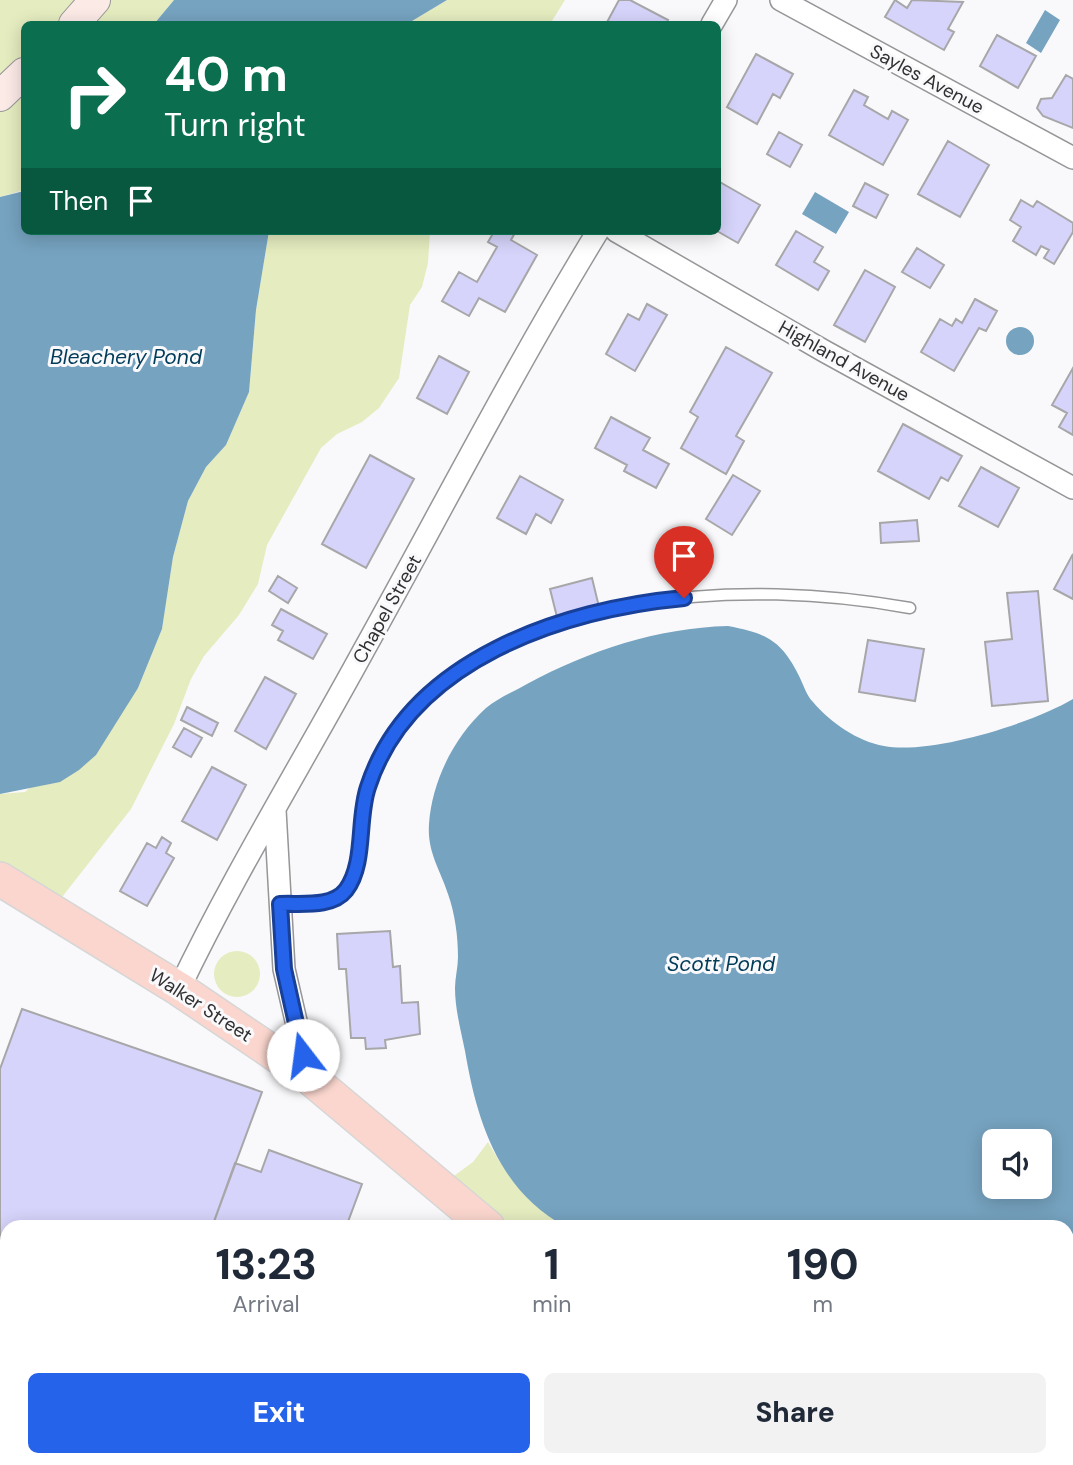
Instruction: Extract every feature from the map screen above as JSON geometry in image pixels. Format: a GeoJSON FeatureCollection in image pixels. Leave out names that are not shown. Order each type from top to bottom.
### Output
{"type":"FeatureCollection","features":[{"type":"Feature","properties":{"kind":"main road"},"geometry":{"type":"LineString","coordinates":[[77,21],[95,0]]}},
{"type":"Feature","properties":{"kind":"main road"},"geometry":{"type":"LineString","coordinates":[[0,96],[21,76]]}},
{"type":"Feature","properties":{"kind":"main road","name":"Walker Street"},"geometry":{"type":"LineString","coordinates":[[0,879],[179,989],[309,1077],[480,1220]]}},
{"type":"Feature","properties":{"kind":"street"},"geometry":{"type":"LineString","coordinates":[[714,21],[726,0]]}},
{"type":"Feature","properties":{"kind":"street","name":"Sayles Avenue"},"geometry":{"type":"LineString","coordinates":[[781,0],[1073,158]]}},
{"type":"Feature","properties":{"kind":"street","name":"Chapel Street"},"geometry":{"type":"LineString","coordinates":[[179,989],[220,903],[275,810],[548,313],[596,235]]}},
{"type":"Feature","properties":{"kind":"street","name":"Highland Avenue"},"geometry":{"type":"LineString","coordinates":[[623,235],[824,351],[1073,488]]}},
{"type":"Feature","properties":{"kind":"street"},"geometry":{"type":"LineString","coordinates":[[275,810],[284,969],[309,1077]]}},
{"type":"Feature","properties":{"kind":"lane"},"geometry":{"type":"LineString","coordinates":[[280,904],[330,902],[343,894],[353,879],[368,788],[396,729],[421,702],[447,680],[503,646],[573,618],[684,598],[737,593],[830,597],[909,608]]}},
{"type":"Feature","properties":{"kind":"green space"},"geometry":{"type":"Polygon","coordinates":[[[0,0],[174,0],[156,21],[21,21],[21,191],[0,197],[0,0]]]}},
{"type":"Feature","properties":{"kind":"green space"},"geometry":{"type":"Polygon","coordinates":[[[447,0],[565,0],[552,21],[412,21],[447,0]]]}},
{"type":"Feature","properties":{"kind":"green space"},"geometry":{"type":"Polygon","coordinates":[[[268,235],[430,235],[428,263],[422,287],[410,305],[399,378],[379,408],[362,422],[337,434],[321,448],[267,545],[258,584],[239,615],[204,656],[191,679],[174,724],[131,809],[48,915],[0,885],[0,794],[25,792],[138,688],[162,629],[173,557],[188,501],[206,467],[226,445],[249,392],[256,310],[268,235]]]}},
{"type":"Feature","properties":{"kind":"green space"},"geometry":{"type":"Polygon","coordinates":[[[237,951],[253,958],[260,974],[253,990],[237,997],[221,990],[214,974],[221,958],[237,951]]]}},
{"type":"Feature","properties":{"kind":"green space"},"geometry":{"type":"Polygon","coordinates":[[[488,1142],[521,1190],[556,1220],[465,1220],[432,1192],[473,1162],[488,1142]]]}},
{"type":"Feature","properties":{"kind":"water"},"geometry":{"type":"Polygon","coordinates":[[[174,0],[447,0],[412,21],[156,21],[174,0]]]}},
{"type":"Feature","properties":{"kind":"water"},"geometry":{"type":"Polygon","coordinates":[[[1045,10],[1060,20],[1041,53],[1026,43],[1045,10]]]}},
{"type":"Feature","properties":{"kind":"water","name":"Bleachery Pond"},"geometry":{"type":"Polygon","coordinates":[[[21,192],[21,235],[268,235],[256,310],[249,392],[226,445],[206,467],[188,501],[173,557],[162,629],[138,688],[96,755],[79,770],[60,782],[0,794],[0,197],[21,192]]]}},
{"type":"Feature","properties":{"kind":"water"},"geometry":{"type":"Polygon","coordinates":[[[815,192],[849,212],[836,234],[802,214],[815,192]]]}},
{"type":"Feature","properties":{"kind":"water"},"geometry":{"type":"Polygon","coordinates":[[[1020,327],[1030,331],[1034,341],[1030,351],[1020,355],[1010,351],[1006,341],[1010,331],[1020,327]]]}},
{"type":"Feature","properties":{"kind":"water","name":"Scott Pond"},"geometry":{"type":"Polygon","coordinates":[[[728,626],[762,635],[785,653],[811,699],[828,717],[854,735],[884,746],[928,746],[981,735],[1033,718],[1073,699],[1073,1220],[555,1220],[524,1194],[508,1174],[495,1152],[476,1103],[458,1020],[455,984],[458,957],[456,925],[429,834],[435,792],[455,746],[486,708],[575,661],[650,636],[728,626]]]}},
{"type":"Feature","properties":{"kind":"building"},"geometry":{"type":"Polygon","coordinates":[[[619,0],[630,0],[668,20],[668,21],[608,21],[619,0]]]}},
{"type":"Feature","properties":{"kind":"building"},"geometry":{"type":"Polygon","coordinates":[[[895,0],[907,8],[912,0],[963,2],[948,29],[954,32],[944,50],[885,17],[895,0]]]}},
{"type":"Feature","properties":{"kind":"building"},"geometry":{"type":"Polygon","coordinates":[[[997,35],[1036,56],[1018,88],[980,66],[997,35]]]}},
{"type":"Feature","properties":{"kind":"building"},"geometry":{"type":"Polygon","coordinates":[[[756,54],[793,74],[780,98],[773,94],[757,124],[727,107],[756,54]]]}},
{"type":"Feature","properties":{"kind":"building"},"geometry":{"type":"Polygon","coordinates":[[[1066,75],[1073,79],[1073,128],[1043,116],[1037,108],[1041,99],[1052,98],[1066,75]]]}},
{"type":"Feature","properties":{"kind":"building"},"geometry":{"type":"Polygon","coordinates":[[[854,90],[868,97],[864,105],[888,119],[892,111],[908,120],[883,165],[829,135],[854,90]]]}},
{"type":"Feature","properties":{"kind":"building"},"geometry":{"type":"Polygon","coordinates":[[[779,132],[802,145],[790,167],[767,154],[779,132]]]}},
{"type":"Feature","properties":{"kind":"building"},"geometry":{"type":"Polygon","coordinates":[[[948,141],[989,165],[960,217],[918,194],[948,141]]]}},
{"type":"Feature","properties":{"kind":"building"},"geometry":{"type":"Polygon","coordinates":[[[721,183],[760,205],[738,243],[721,233],[721,183]]]}},
{"type":"Feature","properties":{"kind":"building"},"geometry":{"type":"Polygon","coordinates":[[[865,183],[888,195],[876,218],[853,206],[865,183]]]}},
{"type":"Feature","properties":{"kind":"building"},"geometry":{"type":"Polygon","coordinates":[[[1021,200],[1033,207],[1037,201],[1073,223],[1073,232],[1054,264],[1044,258],[1049,250],[1041,246],[1036,255],[1013,241],[1021,227],[1010,220],[1021,200]]]}},
{"type":"Feature","properties":{"kind":"building"},"geometry":{"type":"Polygon","coordinates":[[[796,231],[823,247],[814,262],[829,271],[818,290],[776,265],[796,231]]]}},
{"type":"Feature","properties":{"kind":"building"},"geometry":{"type":"Polygon","coordinates":[[[492,235],[514,235],[511,240],[537,255],[505,312],[479,298],[469,316],[442,301],[459,272],[477,282],[497,247],[488,242],[492,235]]]}},
{"type":"Feature","properties":{"kind":"building"},"geometry":{"type":"Polygon","coordinates":[[[917,248],[944,265],[930,288],[902,272],[917,248]]]}},
{"type":"Feature","properties":{"kind":"building"},"geometry":{"type":"Polygon","coordinates":[[[865,270],[895,287],[865,342],[834,325],[865,270]]]}},
{"type":"Feature","properties":{"kind":"building"},"geometry":{"type":"Polygon","coordinates":[[[975,299],[997,311],[986,331],[979,328],[954,371],[921,352],[940,319],[952,326],[956,319],[962,323],[975,299]]]}},
{"type":"Feature","properties":{"kind":"building"},"geometry":{"type":"Polygon","coordinates":[[[647,304],[667,315],[635,371],[606,354],[628,314],[639,320],[647,304]]]}},
{"type":"Feature","properties":{"kind":"building"},"geometry":{"type":"Polygon","coordinates":[[[726,347],[772,373],[736,436],[744,441],[726,474],[681,448],[698,417],[690,412],[726,347]]]}},
{"type":"Feature","properties":{"kind":"building"},"geometry":{"type":"Polygon","coordinates":[[[439,356],[469,372],[447,414],[417,398],[439,356]]]}},
{"type":"Feature","properties":{"kind":"building"},"geometry":{"type":"Polygon","coordinates":[[[1073,368],[1073,435],[1059,427],[1067,413],[1052,405],[1073,368]]]}},
{"type":"Feature","properties":{"kind":"building"},"geometry":{"type":"Polygon","coordinates":[[[611,417],[650,438],[643,450],[669,464],[656,488],[624,471],[627,465],[595,448],[611,417]]]}},
{"type":"Feature","properties":{"kind":"building"},"geometry":{"type":"Polygon","coordinates":[[[903,424],[962,456],[948,481],[941,477],[929,499],[878,471],[903,424]]]}},
{"type":"Feature","properties":{"kind":"building"},"geometry":{"type":"Polygon","coordinates":[[[370,455],[414,479],[366,568],[322,544],[370,455]]]}},
{"type":"Feature","properties":{"kind":"building"},"geometry":{"type":"Polygon","coordinates":[[[981,467],[1019,488],[998,527],[959,506],[981,467]]]}},
{"type":"Feature","properties":{"kind":"building"},"geometry":{"type":"Polygon","coordinates":[[[733,475],[760,491],[732,535],[706,519],[733,475]]]}},
{"type":"Feature","properties":{"kind":"building"},"geometry":{"type":"Polygon","coordinates":[[[520,476],[563,500],[551,523],[536,514],[526,534],[497,518],[520,476]]]}},
{"type":"Feature","properties":{"kind":"building"},"geometry":{"type":"Polygon","coordinates":[[[917,520],[919,541],[881,543],[880,523],[917,520]]]}},
{"type":"Feature","properties":{"kind":"building"},"geometry":{"type":"Polygon","coordinates":[[[1073,554],[1073,599],[1054,589],[1073,554]]]}},
{"type":"Feature","properties":{"kind":"building"},"geometry":{"type":"Polygon","coordinates":[[[278,576],[297,588],[288,603],[269,591],[278,576]]]}},
{"type":"Feature","properties":{"kind":"building"},"geometry":{"type":"Polygon","coordinates":[[[592,578],[599,607],[557,617],[550,589],[592,578]]]}},
{"type":"Feature","properties":{"kind":"building"},"geometry":{"type":"Polygon","coordinates":[[[1038,591],[1048,701],[992,706],[985,642],[1012,639],[1007,593],[1038,591]]]}},
{"type":"Feature","properties":{"kind":"building"},"geometry":{"type":"Polygon","coordinates":[[[281,609],[327,634],[313,659],[278,640],[283,631],[272,625],[281,609]]]}},
{"type":"Feature","properties":{"kind":"building"},"geometry":{"type":"Polygon","coordinates":[[[868,640],[924,649],[915,701],[859,692],[868,640]]]}},
{"type":"Feature","properties":{"kind":"building"},"geometry":{"type":"Polygon","coordinates":[[[265,677],[296,694],[266,749],[235,731],[265,677]]]}},
{"type":"Feature","properties":{"kind":"building"},"geometry":{"type":"Polygon","coordinates":[[[187,707],[218,723],[212,736],[181,720],[187,707]]]}},
{"type":"Feature","properties":{"kind":"building"},"geometry":{"type":"Polygon","coordinates":[[[184,728],[202,738],[191,757],[173,747],[184,728]]]}},
{"type":"Feature","properties":{"kind":"building"},"geometry":{"type":"Polygon","coordinates":[[[212,767],[246,785],[217,840],[182,821],[212,767]]]}},
{"type":"Feature","properties":{"kind":"building"},"geometry":{"type":"Polygon","coordinates":[[[162,837],[171,843],[166,853],[174,858],[147,906],[120,891],[147,843],[156,848],[162,837]]]}},
{"type":"Feature","properties":{"kind":"building"},"geometry":{"type":"Polygon","coordinates":[[[390,931],[393,967],[400,966],[402,1003],[418,1002],[420,1034],[385,1040],[386,1048],[366,1049],[365,1038],[351,1038],[346,969],[339,969],[337,934],[390,931]]]}},
{"type":"Feature","properties":{"kind":"building"},"geometry":{"type":"Polygon","coordinates":[[[22,1009],[262,1092],[215,1220],[0,1220],[0,1069],[22,1009]]]}},
{"type":"Feature","properties":{"kind":"building"},"geometry":{"type":"Polygon","coordinates":[[[269,1150],[362,1184],[349,1220],[215,1220],[235,1163],[261,1172],[269,1150]]]}},
{"type":"Feature","properties":{"kind":"route"},"geometry":{"type":"LineString","coordinates":[[303,1055],[284,969],[280,904],[330,902],[343,894],[353,879],[368,788],[396,729],[421,702],[447,680],[503,646],[573,618],[684,598]]}}]}
